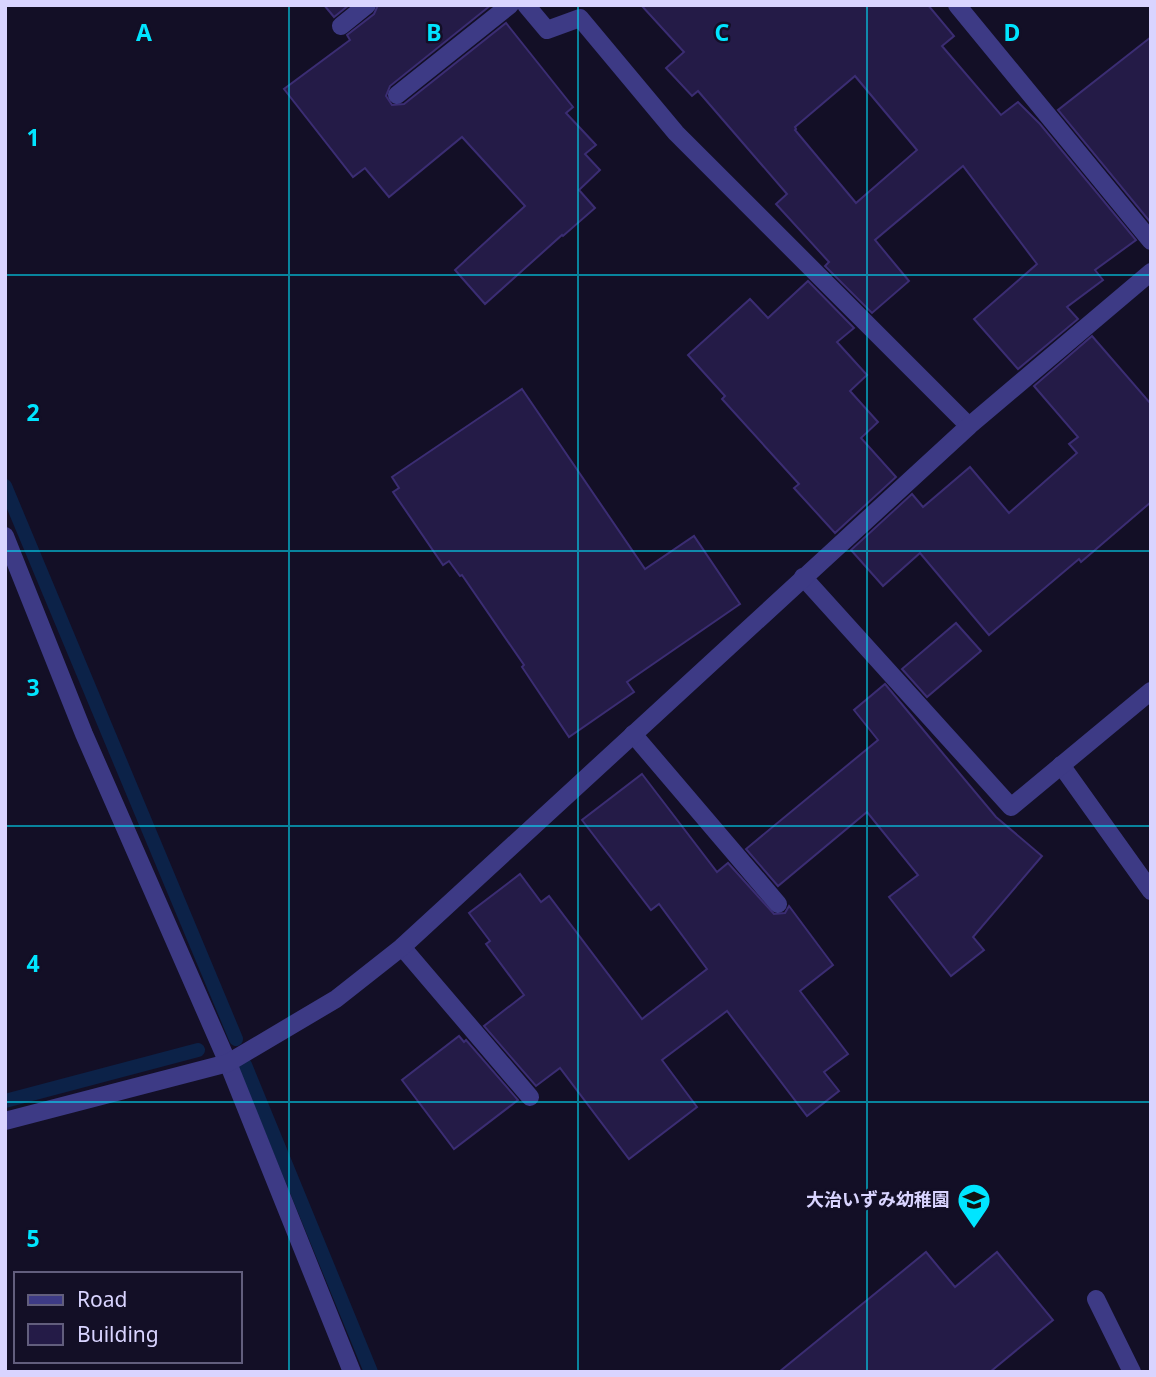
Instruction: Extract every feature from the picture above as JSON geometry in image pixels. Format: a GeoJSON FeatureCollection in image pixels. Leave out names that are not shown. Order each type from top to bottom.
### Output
{"type":"FeatureCollection","features":[{"type":"Feature","properties":{"kind":"street"},"geometry":{"type":"LineString","coordinates":[[341,26],[367,5]]}},
{"type":"Feature","properties":{"kind":"street"},"geometry":{"type":"LineString","coordinates":[[397,95],[510,5]]}},
{"type":"Feature","properties":{"kind":"street"},"geometry":{"type":"LineString","coordinates":[[526,5],[547,30],[580,18],[676,133],[969,426]]}},
{"type":"Feature","properties":{"kind":"street"},"geometry":{"type":"LineString","coordinates":[[957,5],[1151,241]]}},
{"type":"Feature","properties":{"kind":"street"},"geometry":{"type":"LineString","coordinates":[[5,1121],[228,1063],[336,999],[402,947],[969,426],[1151,272]]}},
{"type":"Feature","properties":{"kind":"street"},"geometry":{"type":"LineString","coordinates":[[5,536],[85,734],[228,1063],[352,1372]]}},
{"type":"Feature","properties":{"kind":"street"},"geometry":{"type":"LineString","coordinates":[[803,577],[1011,807],[1151,691]]}},
{"type":"Feature","properties":{"kind":"street"},"geometry":{"type":"LineString","coordinates":[[633,734],[778,904]]}},
{"type":"Feature","properties":{"kind":"street"},"geometry":{"type":"LineString","coordinates":[[1061,765],[1151,891]]}},
{"type":"Feature","properties":{"kind":"street"},"geometry":{"type":"LineString","coordinates":[[402,947],[530,1097]]}},
{"type":"Feature","properties":{"kind":"street"},"geometry":{"type":"LineString","coordinates":[[1096,1299],[1132,1372]]}},
{"type":"Feature","properties":{"kind":"building"},"geometry":{"type":"Polygon","coordinates":[[[324,5],[349,5],[334,17],[324,5]]]}},
{"type":"Feature","properties":{"kind":"building"},"geometry":{"type":"Polygon","coordinates":[[[378,5],[491,5],[390,86],[386,96],[392,105],[404,104],[506,23],[573,107],[566,113],[596,145],[585,154],[600,170],[579,190],[595,208],[485,304],[455,270],[525,206],[462,137],[389,197],[365,168],[353,177],[284,89],[350,40],[347,35],[374,14],[378,5]]]}},
{"type":"Feature","properties":{"kind":"building"},"geometry":{"type":"Polygon","coordinates":[[[641,5],[928,5],[954,36],[942,46],[1001,115],[1018,102],[1040,124],[1136,240],[1095,270],[1103,280],[1067,307],[1078,319],[1018,369],[974,319],[1037,264],[963,166],[875,240],[909,281],[872,313],[825,266],[829,262],[776,204],[787,194],[698,91],[692,96],[666,68],[684,52],[641,5]],[[855,76],[795,127],[856,203],[917,150],[855,76]]]}},
{"type":"Feature","properties":{"kind":"building"},"geometry":{"type":"Polygon","coordinates":[[[1151,37],[1151,223],[1058,110],[1151,37]]]}},
{"type":"Feature","properties":{"kind":"building"},"geometry":{"type":"Polygon","coordinates":[[[808,281],[854,328],[837,342],[867,375],[850,391],[878,422],[861,438],[896,477],[835,533],[794,488],[799,484],[722,399],[725,396],[688,355],[750,299],[768,318],[808,281]]]}},
{"type":"Feature","properties":{"kind":"building"},"geometry":{"type":"Polygon","coordinates":[[[1092,336],[1151,404],[1151,502],[989,635],[920,553],[883,586],[851,550],[912,494],[923,507],[970,467],[1009,513],[1077,453],[1069,444],[1078,437],[1034,386],[1092,336]]]}},
{"type":"Feature","properties":{"kind":"building"},"geometry":{"type":"Polygon","coordinates":[[[522,389],[645,569],[694,536],[740,604],[627,682],[634,692],[569,737],[522,667],[524,665],[462,575],[460,576],[449,561],[443,565],[393,492],[399,488],[392,477],[522,389]]]}},
{"type":"Feature","properties":{"kind":"building"},"geometry":{"type":"Polygon","coordinates":[[[956,623],[981,651],[927,697],[902,669],[956,623]]]}},
{"type":"Feature","properties":{"kind":"building"},"geometry":{"type":"Polygon","coordinates":[[[885,684],[996,817],[1042,856],[973,937],[984,950],[951,976],[889,897],[918,875],[867,812],[778,886],[746,849],[878,740],[854,710],[885,684]]]}},
{"type":"Feature","properties":{"kind":"building"},"geometry":{"type":"Polygon","coordinates":[[[642,774],[717,872],[728,863],[774,914],[785,913],[789,906],[833,965],[800,991],[848,1054],[824,1072],[839,1091],[807,1116],[727,1011],[662,1060],[697,1107],[629,1159],[560,1068],[536,1086],[484,1026],[524,995],[486,944],[490,941],[469,913],[520,874],[541,902],[549,896],[642,1019],[707,969],[659,904],[651,910],[582,820],[642,774]]]}},
{"type":"Feature","properties":{"kind":"building"},"geometry":{"type":"Polygon","coordinates":[[[459,1036],[464,1042],[466,1040],[518,1100],[454,1149],[402,1080],[459,1036]]]}},
{"type":"Feature","properties":{"kind":"building"},"geometry":{"type":"Polygon","coordinates":[[[926,1252],[955,1287],[997,1252],[1053,1320],[990,1372],[779,1372],[926,1252]]]}},
{"type":"Feature","properties":{"kind":"waterway"},"geometry":{"type":"LineString","coordinates":[[5,486],[236,1039]]}},
{"type":"Feature","properties":{"kind":"waterway"},"geometry":{"type":"LineString","coordinates":[[5,1101],[198,1050]]}},
{"type":"Feature","properties":{"kind":"waterway"},"geometry":{"type":"LineString","coordinates":[[245,1065],[371,1372]]}},
{"type":"Feature","properties":{"kind":"place","name":"大治いずみ幼稚園"},"geometry":{"type":"Point","coordinates":[974,1230]}}]}
